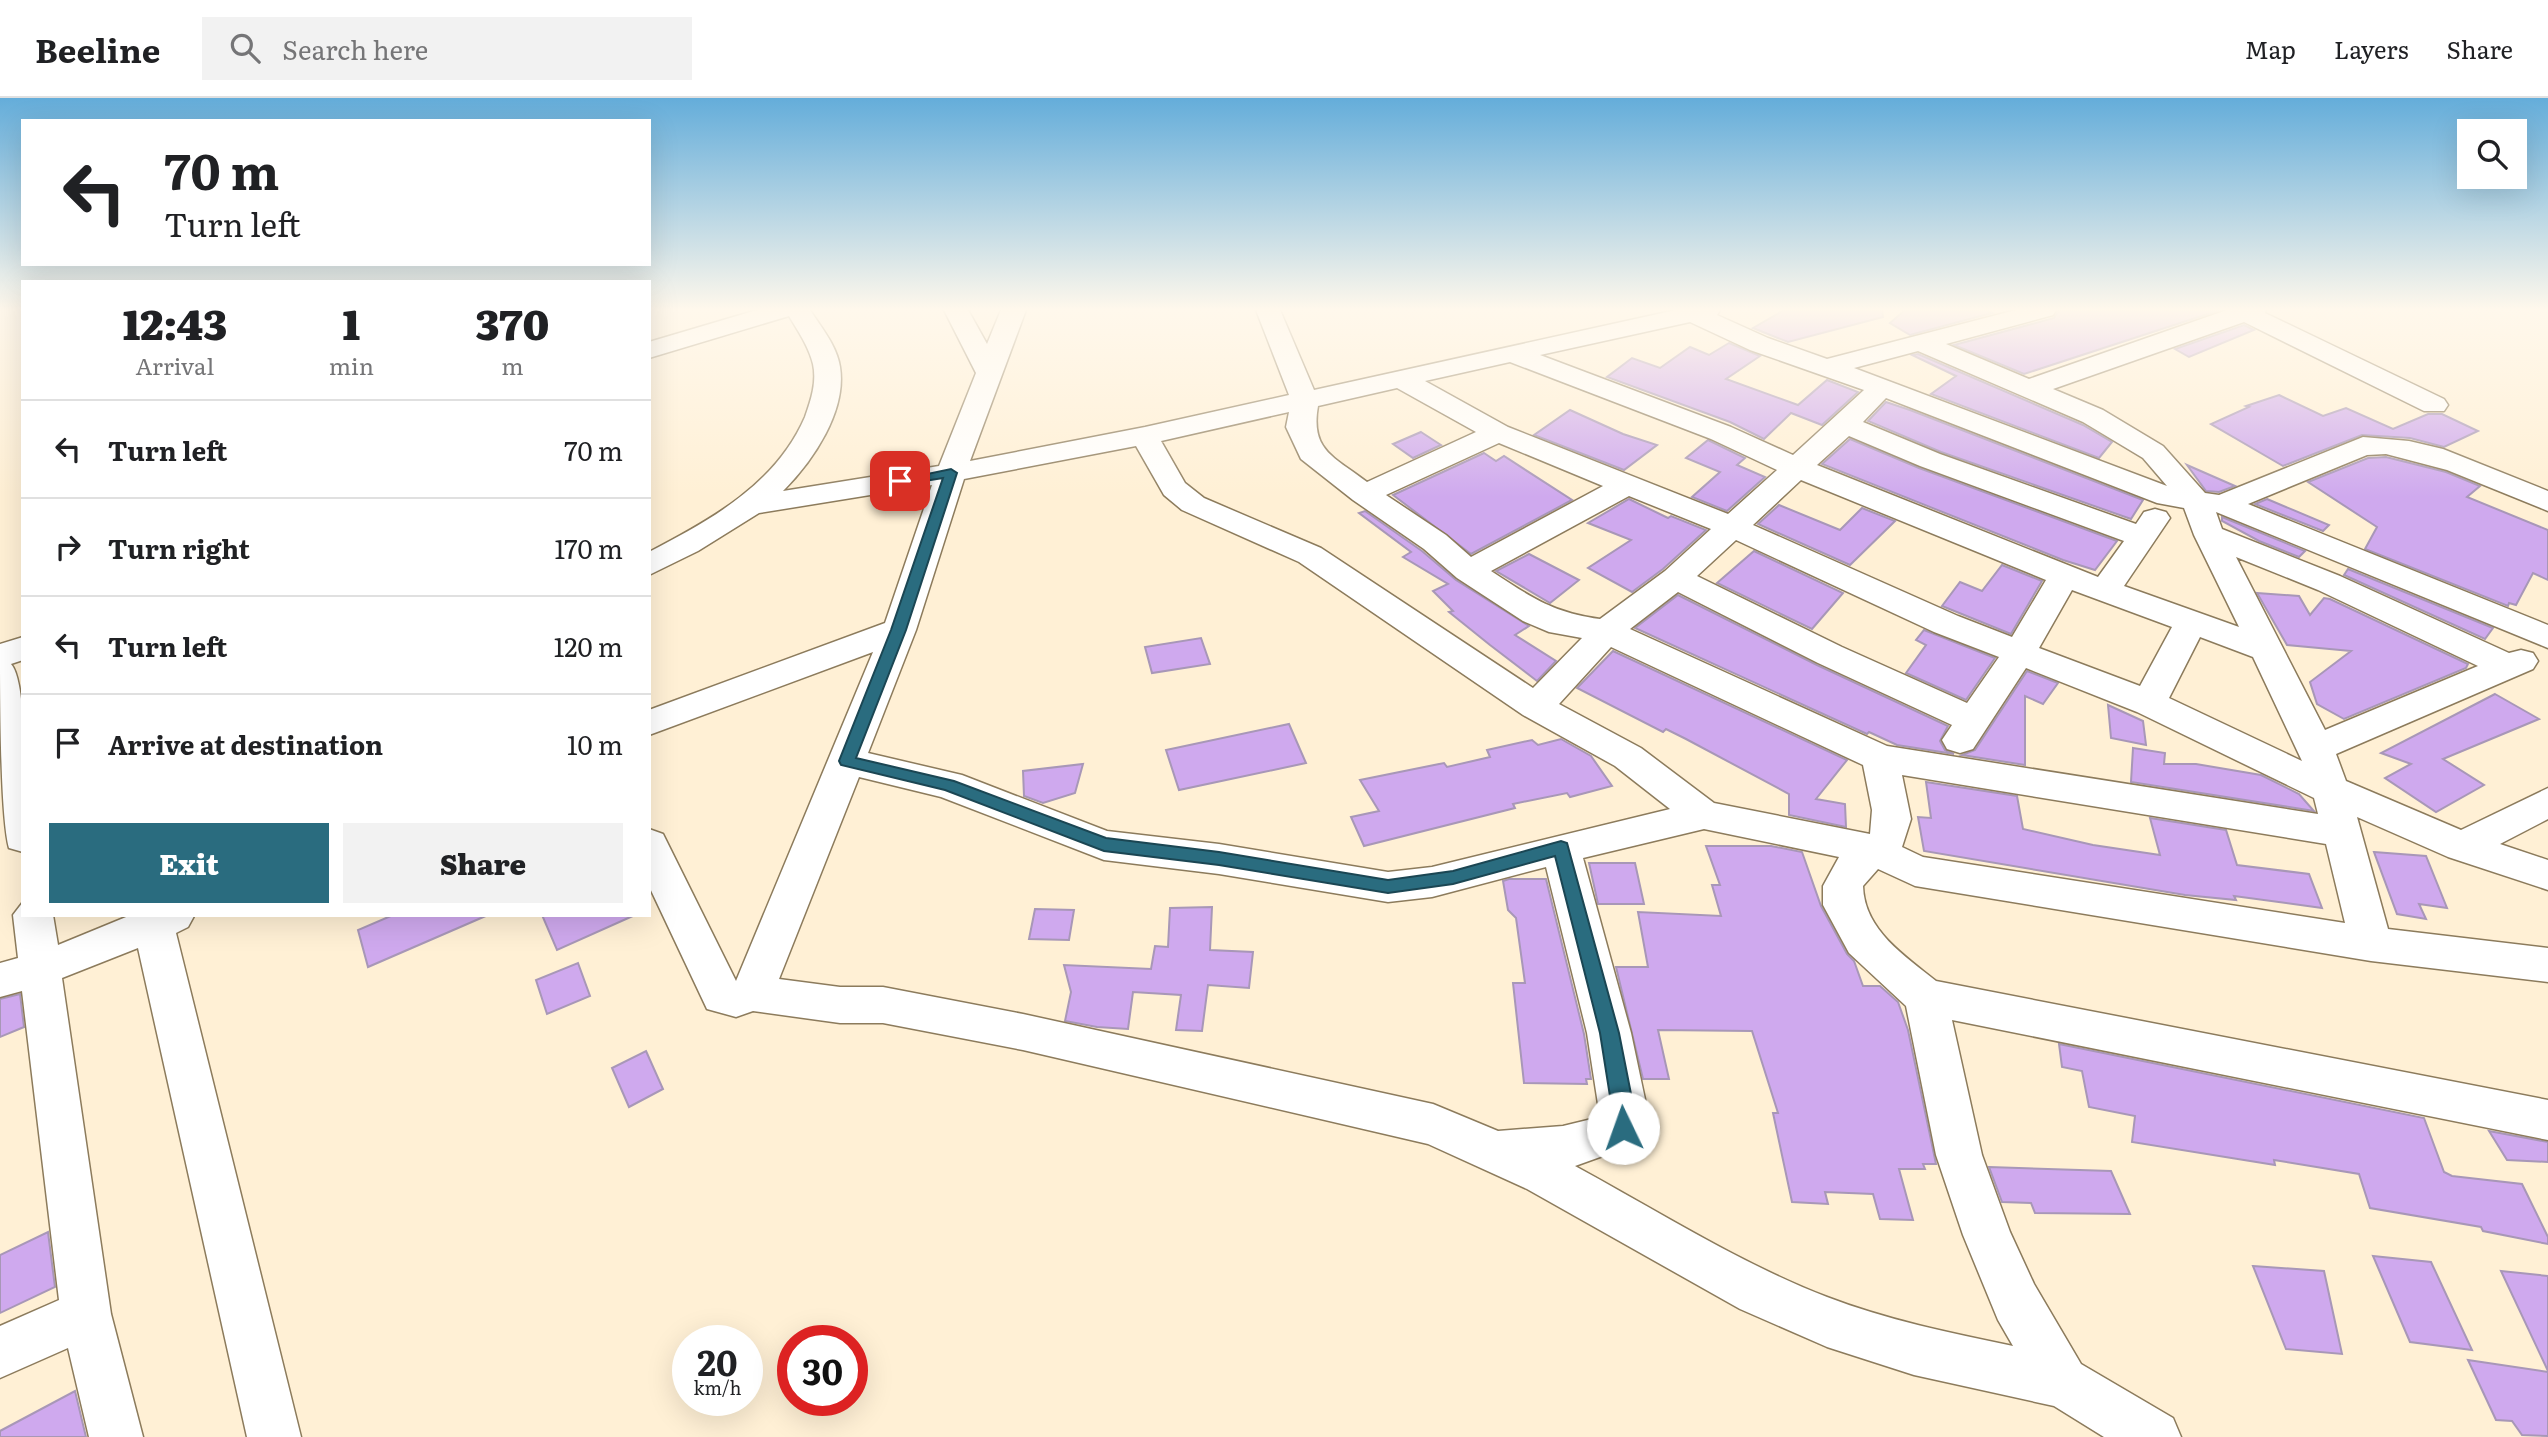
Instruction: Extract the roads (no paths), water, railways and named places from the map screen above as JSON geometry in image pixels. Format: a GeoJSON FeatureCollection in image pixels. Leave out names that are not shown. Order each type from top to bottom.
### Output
{"type":"FeatureCollection","features":[{"type":"Feature","properties":{"kind":"street"},"geometry":{"type":"LineString","coordinates":[[651,564],[692,542],[750,505],[790,464],[819,420],[826,392],[827,372]]}},
{"type":"Feature","properties":{"kind":"street"},"geometry":{"type":"LineString","coordinates":[[751,993],[769,957],[898,630],[987,372]]}},
{"type":"Feature","properties":{"kind":"street"},"geometry":{"type":"LineString","coordinates":[[1293,372],[1305,401],[1300,427],[1311,453],[1364,494],[1435,542],[1468,570],[1535,614],[1561,624],[1606,631],[1880,758],[2340,832]]}},
{"type":"Feature","properties":{"kind":"street"},"geometry":{"type":"LineString","coordinates":[[750,505],[951,473],[1145,436],[1430,372]]}},
{"type":"Feature","properties":{"kind":"street"},"geometry":{"type":"LineString","coordinates":[[1561,372],[1721,433],[1797,468],[2104,592],[2266,649]]}},
{"type":"Feature","properties":{"kind":"street"},"geometry":{"type":"LineString","coordinates":[[1842,372],[2199,509],[2548,637]]}},
{"type":"Feature","properties":{"kind":"street"},"geometry":{"type":"LineString","coordinates":[[1989,372],[2093,416],[2127,435],[2170,468],[2199,509],[2316,747],[2331,790],[2371,944]]}},
{"type":"Feature","properties":{"kind":"street"},"geometry":{"type":"LineString","coordinates":[[2027,389],[2073,372]]}},
{"type":"Feature","properties":{"kind":"street"},"geometry":{"type":"LineString","coordinates":[[2370,372],[2434,405]]}},
{"type":"Feature","properties":{"kind":"street"},"geometry":{"type":"LineString","coordinates":[[1401,379],[1498,433],[1730,526],[1946,624],[2149,703],[2331,790],[2462,847],[2548,874]]}},
{"type":"Feature","properties":{"kind":"street"},"geometry":{"type":"LineString","coordinates":[[1535,706],[1573,670],[1606,631],[1676,578],[1730,526],[1846,424],[1882,387]]}},
{"type":"Feature","properties":{"kind":"street"},"geometry":{"type":"LineString","coordinates":[[1846,424],[1930,460],[2143,537]]}},
{"type":"Feature","properties":{"kind":"street"},"geometry":{"type":"LineString","coordinates":[[1364,494],[1498,433]]}},
{"type":"Feature","properties":{"kind":"street"},"geometry":{"type":"LineString","coordinates":[[1145,436],[1160,468],[1174,489],[1193,503],[1310,555],[1535,706],[1628,757],[1704,815]]}},
{"type":"Feature","properties":{"kind":"street"},"geometry":{"type":"LineString","coordinates":[[2104,592],[2143,537],[2199,509],[2362,446],[2381,444],[2434,456],[2548,502]]}},
{"type":"Feature","properties":{"kind":"street"},"geometry":{"type":"LineString","coordinates":[[1468,570],[1627,485]]}},
{"type":"Feature","properties":{"kind":"street"},"geometry":{"type":"LineString","coordinates":[[2199,509],[2329,583],[2508,666]]}},
{"type":"Feature","properties":{"kind":"street"},"geometry":{"type":"LineString","coordinates":[[1942,768],[2019,653],[2064,576]]}},
{"type":"Feature","properties":{"kind":"street"},"geometry":{"type":"LineString","coordinates":[[1676,578],[1830,655],[1973,720]]}},
{"type":"Feature","properties":{"kind":"street"},"geometry":{"type":"LineString","coordinates":[[2149,703],[2191,623]]}},
{"type":"Feature","properties":{"kind":"street"},"geometry":{"type":"LineString","coordinates":[[651,722],[898,630]]}},
{"type":"Feature","properties":{"kind":"street"},"geometry":{"type":"LineString","coordinates":[[0,656],[21,649]]}},
{"type":"Feature","properties":{"kind":"street"},"geometry":{"type":"LineString","coordinates":[[2316,747],[2548,649]]}},
{"type":"Feature","properties":{"kind":"street"},"geometry":{"type":"LineString","coordinates":[[0,673],[21,824]]}},
{"type":"Feature","properties":{"kind":"street"},"geometry":{"type":"LineString","coordinates":[[1880,758],[1891,829],[1879,852],[1853,868],[1845,885],[1844,901],[1852,925],[1873,954],[1925,997],[2548,1120]]}},
{"type":"Feature","properties":{"kind":"street"},"geometry":{"type":"LineString","coordinates":[[846,761],[948,785],[1104,845],[1219,859],[1388,887],[1432,882],[1561,848],[1704,815],[1763,825],[1879,852],[1915,871],[2371,944],[2548,965]]}},
{"type":"Feature","properties":{"kind":"street"},"geometry":{"type":"LineString","coordinates":[[2462,847],[2548,802]]}},
{"type":"Feature","properties":{"kind":"street"},"geometry":{"type":"LineString","coordinates":[[651,848],[722,996],[736,999],[751,993],[840,1005],[883,1005],[1023,1032],[1433,1125],[1496,1151],[1727,1275],[1825,1321],[1883,1342],[2063,1382],[2154,1437]]}},
{"type":"Feature","properties":{"kind":"street"},"geometry":{"type":"LineString","coordinates":[[1496,1151],[1556,1150],[1603,1140],[1623,1128],[1623,1104],[1609,1033],[1561,848]]}},
{"type":"Feature","properties":{"kind":"street"},"geometry":{"type":"LineString","coordinates":[[33,917],[20,975],[86,1314],[116,1437]]}},
{"type":"Feature","properties":{"kind":"street"},"geometry":{"type":"LineString","coordinates":[[20,975],[159,918],[274,1437]]}},
{"type":"Feature","properties":{"kind":"street"},"geometry":{"type":"LineString","coordinates":[[1925,997],[1959,1155],[1987,1235],[2016,1301],[2063,1382]]}},
{"type":"Feature","properties":{"kind":"street"},"geometry":{"type":"LineString","coordinates":[[0,1352],[86,1314]]}}]}
